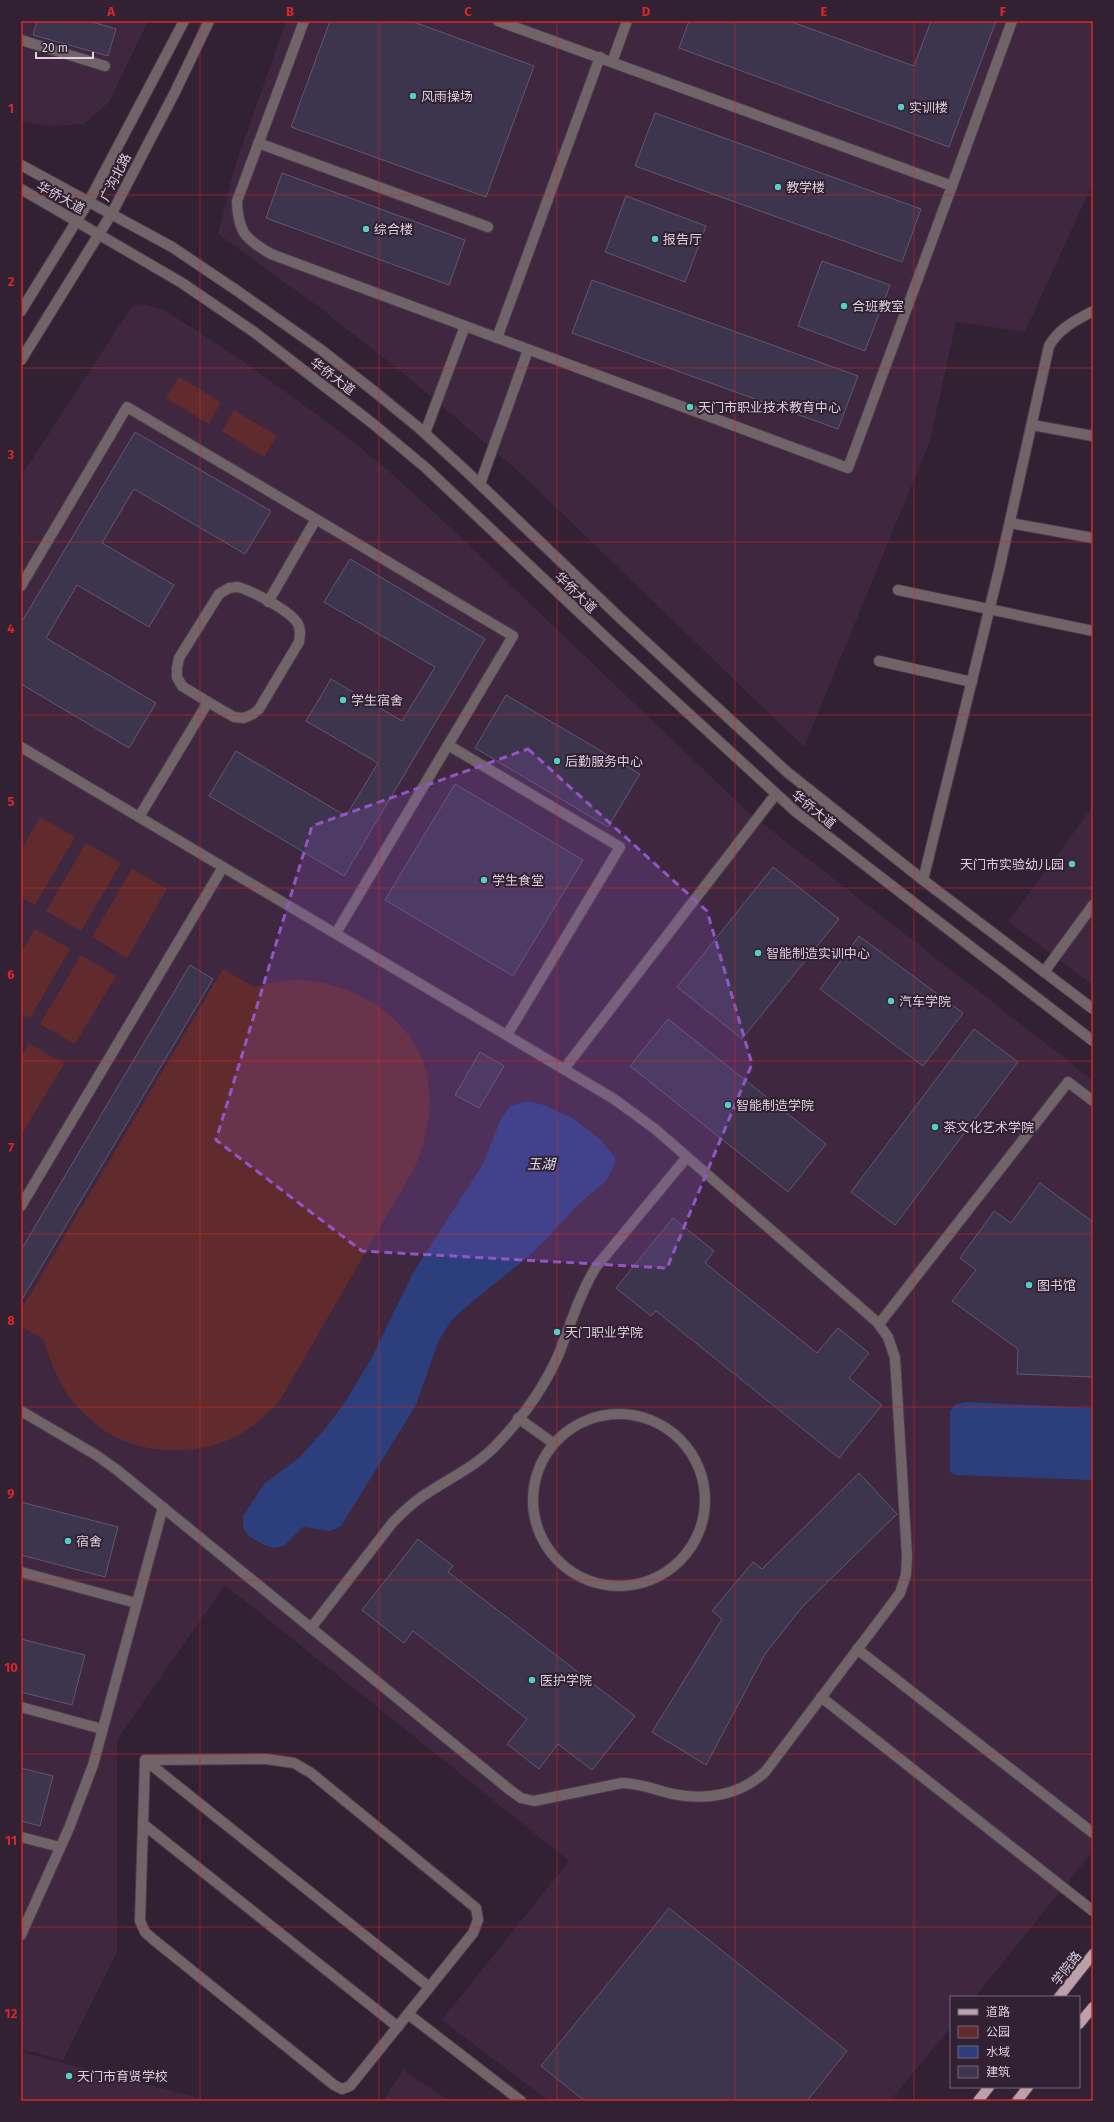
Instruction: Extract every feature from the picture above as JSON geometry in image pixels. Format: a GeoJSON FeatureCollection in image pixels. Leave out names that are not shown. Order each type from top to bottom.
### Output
{"type":"FeatureCollection","features":[{"type":"Feature","properties":{"kind":"main road","name":"学院路"},"geometry":{"type":"LineString","coordinates":[[1060,1996],[1093,1954]]}},
{"type":"Feature","properties":{"kind":"main road"},"geometry":{"type":"LineString","coordinates":[[1080,2023],[1093,2007]]}},
{"type":"Feature","properties":{"kind":"main road"},"geometry":{"type":"LineString","coordinates":[[978,2101],[988,2088]]}},
{"type":"Feature","properties":{"kind":"main road"},"geometry":{"type":"LineString","coordinates":[[1017,2101],[1027,2088]]}},
{"type":"Feature","properties":{"kind":"street","name":"广沟北路"},"geometry":{"type":"LineString","coordinates":[[21,311],[89,201],[162,66],[184,21]]}},
{"type":"Feature","properties":{"kind":"street","name":"广沟北路"},"geometry":{"type":"LineString","coordinates":[[21,360],[112,213],[175,92],[209,21]]}},
{"type":"Feature","properties":{"kind":"street"},"geometry":{"type":"LineString","coordinates":[[304,21],[237,201],[238,218],[242,233],[253,244],[272,254],[848,468],[1012,21]]}},
{"type":"Feature","properties":{"kind":"street"},"geometry":{"type":"LineString","coordinates":[[498,21],[952,186]]}},
{"type":"Feature","properties":{"kind":"street"},"geometry":{"type":"LineString","coordinates":[[612,62],[628,21]]}},
{"type":"Feature","properties":{"kind":"street"},"geometry":{"type":"LineString","coordinates":[[21,40],[106,66]]}},
{"type":"Feature","properties":{"kind":"street"},"geometry":{"type":"LineString","coordinates":[[496,338],[600,57]]}},
{"type":"Feature","properties":{"kind":"street"},"geometry":{"type":"LineString","coordinates":[[258,143],[488,226]]}},
{"type":"Feature","properties":{"kind":"street","name":"华侨大道"},"geometry":{"type":"LineString","coordinates":[[21,165],[112,213],[172,247],[320,349],[425,433],[620,618],[787,772],[923,880],[1093,1009]]}},
{"type":"Feature","properties":{"kind":"street","name":"华侨大道"},"geometry":{"type":"LineString","coordinates":[[21,189],[100,233],[182,282],[254,332],[372,423],[426,468],[617,648],[776,794],[884,881],[1093,1042]]}},
{"type":"Feature","properties":{"kind":"street"},"geometry":{"type":"LineString","coordinates":[[923,880],[990,609],[1050,346],[1056,335],[1067,325],[1093,311]]}},
{"type":"Feature","properties":{"kind":"street"},"geometry":{"type":"LineString","coordinates":[[425,433],[465,326]]}},
{"type":"Feature","properties":{"kind":"street"},"geometry":{"type":"LineString","coordinates":[[480,484],[528,350]]}},
{"type":"Feature","properties":{"kind":"street"},"geometry":{"type":"LineString","coordinates":[[21,586],[127,407],[513,636],[336,933]]}},
{"type":"Feature","properties":{"kind":"street"},"geometry":{"type":"LineString","coordinates":[[1032,425],[1093,436]]}},
{"type":"Feature","properties":{"kind":"street"},"geometry":{"type":"LineString","coordinates":[[268,602],[316,518]]}},
{"type":"Feature","properties":{"kind":"street"},"geometry":{"type":"LineString","coordinates":[[1010,523],[1093,538]]}},
{"type":"Feature","properties":{"kind":"street"},"geometry":{"type":"LineString","coordinates":[[238,587],[248,590],[268,602],[292,617],[298,624],[301,633],[299,642],[259,709],[253,714],[244,718],[234,717],[182,686],[177,677],[179,658],[219,594],[228,588],[238,587]]}},
{"type":"Feature","properties":{"kind":"street"},"geometry":{"type":"LineString","coordinates":[[898,590],[1093,631]]}},
{"type":"Feature","properties":{"kind":"street"},"geometry":{"type":"LineString","coordinates":[[879,661],[972,682]]}},
{"type":"Feature","properties":{"kind":"street"},"geometry":{"type":"LineString","coordinates":[[139,817],[208,702]]}},
{"type":"Feature","properties":{"kind":"street"},"geometry":{"type":"LineString","coordinates":[[448,745],[620,847],[508,1035]]}},
{"type":"Feature","properties":{"kind":"street"},"geometry":{"type":"LineString","coordinates":[[21,747],[614,1099],[687,1157],[879,1324],[888,1337],[895,1358],[907,1556],[906,1575],[900,1593],[765,1772],[752,1784],[734,1791],[710,1797],[690,1797],[636,1783],[622,1783],[534,1801],[521,1798],[510,1790],[163,1506],[96,1455],[21,1411]]}},
{"type":"Feature","properties":{"kind":"street"},"geometry":{"type":"LineString","coordinates":[[564,1069],[776,794]]}},
{"type":"Feature","properties":{"kind":"street"},"geometry":{"type":"LineString","coordinates":[[21,1206],[223,866]]}},
{"type":"Feature","properties":{"kind":"street"},"geometry":{"type":"LineString","coordinates":[[1044,972],[1093,906]]}},
{"type":"Feature","properties":{"kind":"street"},"geometry":{"type":"LineString","coordinates":[[879,1324],[1068,1082],[1093,1102]]}},
{"type":"Feature","properties":{"kind":"street"},"geometry":{"type":"LineString","coordinates":[[311,1628],[398,1517],[421,1497],[478,1463],[500,1442],[537,1392],[557,1358],[585,1286],[596,1267],[687,1157]]}},
{"type":"Feature","properties":{"kind":"street"},"geometry":{"type":"LineString","coordinates":[[630,1414],[657,1423],[680,1439],[696,1462],[704,1489],[703,1517],[693,1544],[675,1565],[650,1580],[622,1586],[594,1582],[568,1570],[548,1550],[535,1524],[534,1517],[532,1496],[538,1468],[553,1443],[575,1426],[602,1415],[630,1414]]}},
{"type":"Feature","properties":{"kind":"street"},"geometry":{"type":"LineString","coordinates":[[518,1418],[553,1443]]}},
{"type":"Feature","properties":{"kind":"street"},"geometry":{"type":"LineString","coordinates":[[21,1935],[60,1847],[93,1765],[163,1506]]}},
{"type":"Feature","properties":{"kind":"street"},"geometry":{"type":"LineString","coordinates":[[21,1572],[136,1603]]}},
{"type":"Feature","properties":{"kind":"street"},"geometry":{"type":"LineString","coordinates":[[857,1649],[1093,1833]]}},
{"type":"Feature","properties":{"kind":"street"},"geometry":{"type":"LineString","coordinates":[[821,1697],[1093,1911]]}},
{"type":"Feature","properties":{"kind":"street"},"geometry":{"type":"LineString","coordinates":[[21,1707],[102,1729]]}},
{"type":"Feature","properties":{"kind":"street"},"geometry":{"type":"LineString","coordinates":[[266,1759],[294,1763],[311,1773],[476,1908],[478,1920],[473,1933],[350,2086],[342,2089],[334,2085],[145,1932],[140,1921],[145,1760],[266,1759]]}},
{"type":"Feature","properties":{"kind":"street"},"geometry":{"type":"LineString","coordinates":[[145,1760],[429,1987]]}},
{"type":"Feature","properties":{"kind":"street"},"geometry":{"type":"LineString","coordinates":[[143,1824],[398,2027]]}},
{"type":"Feature","properties":{"kind":"street"},"geometry":{"type":"LineString","coordinates":[[21,1837],[60,1847]]}},
{"type":"Feature","properties":{"kind":"street"},"geometry":{"type":"LineString","coordinates":[[408,2014],[521,2101]]}},
{"type":"Feature","properties":{"kind":"highlighted area"},"geometry":{"type":"Polygon","coordinates":[[[528,749],[707,911],[752,1064],[667,1268],[362,1251],[216,1140],[312,826],[528,749]]]}},
{"type":"Feature","properties":{"kind":"shaded area"},"geometry":{"type":"Polygon","coordinates":[[[21,21],[148,21],[109,102],[84,124],[52,126],[21,122],[21,21]]]}},
{"type":"Feature","properties":{"kind":"shaded area","name":"天门市职业技术教育中心"},"geometry":{"type":"Polygon","coordinates":[[[286,21],[1093,21],[1093,183],[1025,332],[956,322],[930,441],[804,747],[518,471],[403,373],[320,308],[218,234],[234,169],[286,21]]]}},
{"type":"Feature","properties":{"kind":"shaded area","name":"天门职业学院"},"geometry":{"type":"Polygon","coordinates":[[[143,304],[165,310],[247,364],[349,438],[398,479],[450,527],[748,812],[1093,1080],[1093,1851],[976,1996],[950,1996],[950,2028],[890,2101],[549,2101],[442,2020],[569,1861],[225,1585],[117,1740],[117,1952],[63,2060],[21,2049],[21,476],[134,305],[143,304]]]}},
{"type":"Feature","properties":{"kind":"shaded area","name":"天门市实验幼儿园"},"geometry":{"type":"Polygon","coordinates":[[[1093,806],[1093,985],[1008,922],[1093,806]]]}},
{"type":"Feature","properties":{"kind":"shaded area","name":"天门市育贤学校"},"geometry":{"type":"Polygon","coordinates":[[[21,2052],[211,2101],[21,2101],[21,2052]]]}},
{"type":"Feature","properties":{"kind":"shaded area"},"geometry":{"type":"Polygon","coordinates":[[[403,2070],[450,2101],[383,2101],[403,2070]]]}},
{"type":"Feature","properties":{"kind":"green space"},"geometry":{"type":"Polygon","coordinates":[[[179,377],[221,402],[209,424],[166,398],[179,377]]]}},
{"type":"Feature","properties":{"kind":"green space"},"geometry":{"type":"Polygon","coordinates":[[[234,410],[277,436],[264,457],[222,431],[234,410]]]}},
{"type":"Feature","properties":{"kind":"green space"},"geometry":{"type":"Polygon","coordinates":[[[40,817],[75,837],[35,905],[21,897],[21,850],[40,817]]]}},
{"type":"Feature","properties":{"kind":"green space"},"geometry":{"type":"Polygon","coordinates":[[[86,843],[121,863],[81,931],[46,911],[86,843]]]}},
{"type":"Feature","properties":{"kind":"green space"},"geometry":{"type":"Polygon","coordinates":[[[132,869],[167,889],[127,958],[92,937],[132,869]]]}},
{"type":"Feature","properties":{"kind":"green space"},"geometry":{"type":"Polygon","coordinates":[[[35,929],[70,949],[30,1018],[21,1013],[21,953],[35,929]]]}},
{"type":"Feature","properties":{"kind":"green space"},"geometry":{"type":"Polygon","coordinates":[[[81,955],[116,976],[75,1044],[40,1024],[81,955]]]}},
{"type":"Feature","properties":{"kind":"green space"},"geometry":{"type":"Polygon","coordinates":[[[223,969],[254,987],[293,980],[321,982],[342,988],[362,997],[382,1009],[398,1023],[412,1040],[422,1060],[428,1081],[430,1103],[428,1125],[415,1167],[280,1400],[250,1428],[224,1442],[189,1450],[153,1449],[120,1439],[105,1431],[93,1422],[75,1404],[64,1390],[60,1382],[43,1339],[21,1326],[21,1310],[223,969]]]}},
{"type":"Feature","properties":{"kind":"green space"},"geometry":{"type":"Polygon","coordinates":[[[29,1043],[64,1064],[23,1132],[21,1131],[21,1057],[29,1043]]]}},
{"type":"Feature","properties":{"kind":"water","name":"玉湖"},"geometry":{"type":"Polygon","coordinates":[[[528,1101],[544,1105],[574,1119],[601,1140],[615,1157],[615,1164],[606,1181],[578,1205],[534,1252],[467,1306],[451,1321],[439,1340],[416,1405],[341,1526],[330,1531],[303,1527],[284,1546],[274,1548],[264,1545],[249,1536],[243,1528],[243,1516],[264,1484],[300,1457],[325,1429],[345,1402],[371,1359],[413,1273],[483,1164],[500,1121],[510,1106],[528,1101]]]}},
{"type":"Feature","properties":{"kind":"water"},"geometry":{"type":"Polygon","coordinates":[[[967,1402],[1093,1408],[1093,1480],[955,1475],[950,1472],[950,1411],[956,1404],[967,1402]]]}},
{"type":"Feature","properties":{"kind":"building"},"geometry":{"type":"Polygon","coordinates":[[[37,21],[89,21],[116,29],[108,56],[33,35],[37,21]]]}},
{"type":"Feature","properties":{"kind":"building","name":"风雨操场"},"geometry":{"type":"Polygon","coordinates":[[[330,21],[411,21],[534,66],[486,197],[291,127],[330,21]]]}},
{"type":"Feature","properties":{"kind":"building","name":"实训楼"},"geometry":{"type":"Polygon","coordinates":[[[689,21],[789,21],[914,66],[931,21],[996,21],[949,147],[679,48],[689,21]]]}},
{"type":"Feature","properties":{"kind":"building","name":"教学楼"},"geometry":{"type":"Polygon","coordinates":[[[655,113],[921,209],[902,262],[635,166],[655,113]]]}},
{"type":"Feature","properties":{"kind":"building","name":"综合楼"},"geometry":{"type":"Polygon","coordinates":[[[282,173],[465,240],[449,285],[266,218],[282,173]]]}},
{"type":"Feature","properties":{"kind":"building","name":"报告厅"},"geometry":{"type":"Polygon","coordinates":[[[626,196],[706,226],[685,282],[605,252],[626,196]]]}},
{"type":"Feature","properties":{"kind":"building","name":"合班教室"},"geometry":{"type":"Polygon","coordinates":[[[822,261],[890,285],[865,351],[798,326],[822,261]]]}},
{"type":"Feature","properties":{"kind":"building"},"geometry":{"type":"Polygon","coordinates":[[[592,280],[858,376],[838,429],[572,333],[592,280]]]}},
{"type":"Feature","properties":{"kind":"building"},"geometry":{"type":"Polygon","coordinates":[[[135,432],[271,511],[245,554],[134,489],[102,543],[174,585],[149,627],[77,585],[46,638],[156,703],[129,748],[21,684],[21,623],[135,432]]]}},
{"type":"Feature","properties":{"kind":"building","name":"学生宿舍"},"geometry":{"type":"Polygon","coordinates":[[[350,559],[485,639],[344,876],[209,796],[236,751],[346,816],[378,763],[306,721],[331,679],[402,721],[435,667],[324,602],[350,559]]]}},
{"type":"Feature","properties":{"kind":"building","name":"后勤服务中心"},"geometry":{"type":"Polygon","coordinates":[[[506,695],[640,774],[608,827],[475,748],[506,695]]]}},
{"type":"Feature","properties":{"kind":"building","name":"学生食堂"},"geometry":{"type":"Polygon","coordinates":[[[455,784],[583,860],[513,976],[385,900],[455,784]]]}},
{"type":"Feature","properties":{"kind":"building","name":"智能制造实训中心"},"geometry":{"type":"Polygon","coordinates":[[[773,867],[839,919],[742,1039],[677,987],[773,867]]]}},
{"type":"Feature","properties":{"kind":"building","name":"汽车学院"},"geometry":{"type":"Polygon","coordinates":[[[859,936],[963,1013],[923,1066],[820,989],[859,936]]]}},
{"type":"Feature","properties":{"kind":"building"},"geometry":{"type":"Polygon","coordinates":[[[190,965],[213,979],[21,1301],[21,1250],[190,965]]]}},
{"type":"Feature","properties":{"kind":"building","name":"智能制造学院"},"geometry":{"type":"Polygon","coordinates":[[[668,1019],[826,1144],[788,1192],[630,1066],[668,1019]]]}},
{"type":"Feature","properties":{"kind":"building","name":"茶文化艺术学院"},"geometry":{"type":"Polygon","coordinates":[[[974,1029],[1018,1062],[895,1225],[851,1192],[974,1029]]]}},
{"type":"Feature","properties":{"kind":"building"},"geometry":{"type":"Polygon","coordinates":[[[480,1052],[504,1066],[479,1108],[455,1095],[480,1052]]]}},
{"type":"Feature","properties":{"kind":"building","name":"图书馆"},"geometry":{"type":"Polygon","coordinates":[[[1040,1183],[1093,1222],[1093,1377],[1017,1374],[1018,1349],[952,1301],[976,1270],[960,1258],[994,1211],[1011,1223],[1040,1183]]]}},
{"type":"Feature","properties":{"kind":"building"},"geometry":{"type":"Polygon","coordinates":[[[673,1218],[714,1251],[705,1263],[817,1353],[838,1328],[869,1353],[849,1378],[882,1405],[839,1458],[656,1311],[651,1316],[616,1288],[673,1218]]]}},
{"type":"Feature","properties":{"kind":"building"},"geometry":{"type":"Polygon","coordinates":[[[859,1473],[897,1514],[803,1606],[765,1654],[706,1765],[652,1732],[722,1619],[712,1611],[753,1562],[762,1569],[859,1473]]]}},
{"type":"Feature","properties":{"kind":"building","name":"宿舍"},"geometry":{"type":"Polygon","coordinates":[[[21,1502],[118,1527],[105,1577],[21,1555],[21,1502]]]}},
{"type":"Feature","properties":{"kind":"building","name":"医护学院"},"geometry":{"type":"Polygon","coordinates":[[[418,1539],[453,1566],[448,1572],[635,1716],[592,1770],[558,1744],[539,1769],[507,1744],[527,1719],[413,1631],[404,1643],[362,1610],[418,1539]]]}},
{"type":"Feature","properties":{"kind":"building"},"geometry":{"type":"Polygon","coordinates":[[[21,1639],[85,1655],[72,1705],[21,1692],[21,1639]]]}},
{"type":"Feature","properties":{"kind":"building"},"geometry":{"type":"Polygon","coordinates":[[[21,1768],[53,1776],[40,1826],[21,1821],[21,1768]]]}},
{"type":"Feature","properties":{"kind":"building"},"geometry":{"type":"Polygon","coordinates":[[[669,1908],[847,2051],[807,2101],[585,2101],[541,2066],[669,1908]]]}},
{"type":"Feature","properties":{"kind":"place","name":"风雨操场"},"geometry":{"type":"Point","coordinates":[413,96]}},
{"type":"Feature","properties":{"kind":"place","name":"实训楼"},"geometry":{"type":"Point","coordinates":[901,107]}},
{"type":"Feature","properties":{"kind":"place","name":"教学楼"},"geometry":{"type":"Point","coordinates":[778,187]}},
{"type":"Feature","properties":{"kind":"place","name":"综合楼"},"geometry":{"type":"Point","coordinates":[366,229]}},
{"type":"Feature","properties":{"kind":"place","name":"报告厅"},"geometry":{"type":"Point","coordinates":[655,239]}},
{"type":"Feature","properties":{"kind":"place","name":"合班教室"},"geometry":{"type":"Point","coordinates":[844,306]}},
{"type":"Feature","properties":{"kind":"place","name":"天门市职业技术教育中心"},"geometry":{"type":"Point","coordinates":[690,407]}},
{"type":"Feature","properties":{"kind":"place","name":"学生宿舍"},"geometry":{"type":"Point","coordinates":[343,700]}},
{"type":"Feature","properties":{"kind":"place","name":"后勤服务中心"},"geometry":{"type":"Point","coordinates":[557,761]}},
{"type":"Feature","properties":{"kind":"place","name":"天门市实验幼儿园"},"geometry":{"type":"Point","coordinates":[1072,864]}},
{"type":"Feature","properties":{"kind":"place","name":"学生食堂"},"geometry":{"type":"Point","coordinates":[484,880]}},
{"type":"Feature","properties":{"kind":"place","name":"智能制造实训中心"},"geometry":{"type":"Point","coordinates":[758,953]}},
{"type":"Feature","properties":{"kind":"place","name":"汽车学院"},"geometry":{"type":"Point","coordinates":[891,1001]}},
{"type":"Feature","properties":{"kind":"place","name":"智能制造学院"},"geometry":{"type":"Point","coordinates":[728,1105]}},
{"type":"Feature","properties":{"kind":"place","name":"茶文化艺术学院"},"geometry":{"type":"Point","coordinates":[935,1127]}},
{"type":"Feature","properties":{"kind":"place","name":"图书馆"},"geometry":{"type":"Point","coordinates":[1029,1285]}},
{"type":"Feature","properties":{"kind":"place","name":"天门职业学院"},"geometry":{"type":"Point","coordinates":[557,1332]}},
{"type":"Feature","properties":{"kind":"place","name":"宿舍"},"geometry":{"type":"Point","coordinates":[68,1541]}},
{"type":"Feature","properties":{"kind":"place","name":"医护学院"},"geometry":{"type":"Point","coordinates":[532,1680]}},
{"type":"Feature","properties":{"kind":"place","name":"天门市育贤学校"},"geometry":{"type":"Point","coordinates":[69,2076]}}]}
